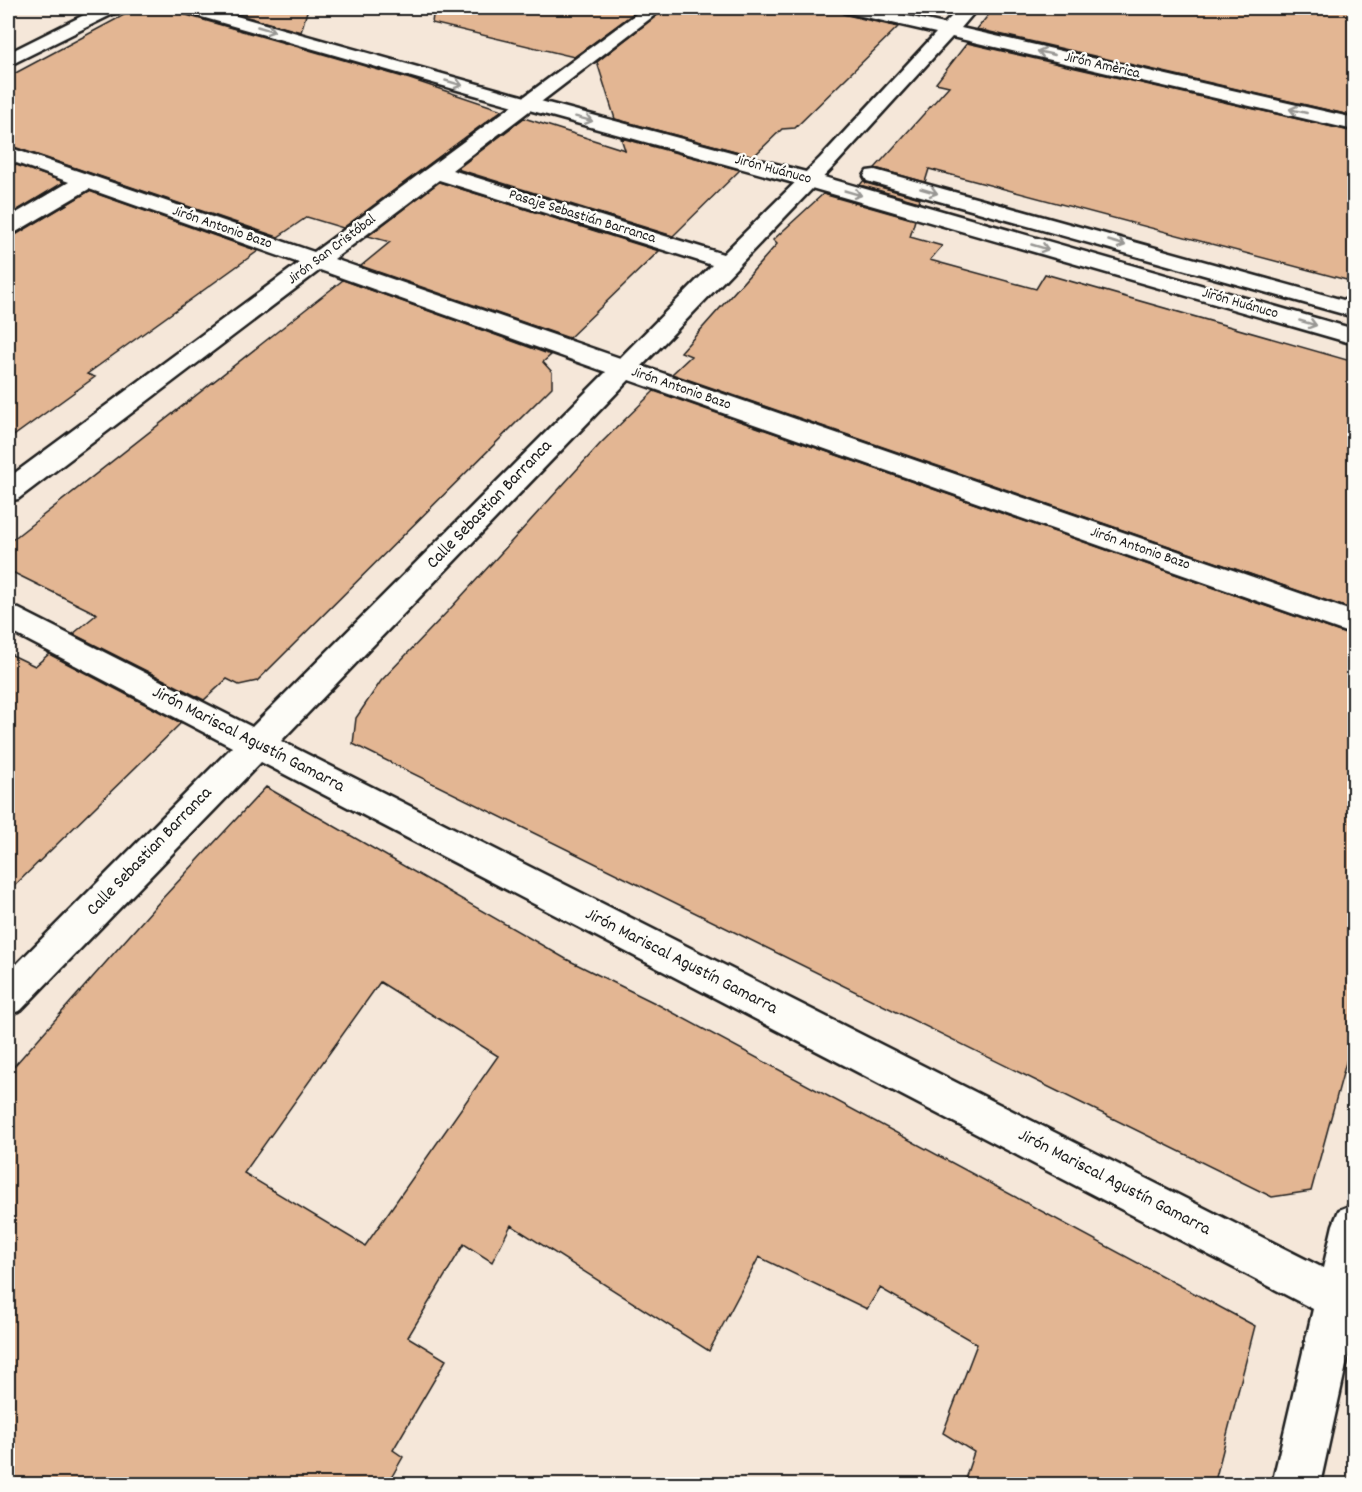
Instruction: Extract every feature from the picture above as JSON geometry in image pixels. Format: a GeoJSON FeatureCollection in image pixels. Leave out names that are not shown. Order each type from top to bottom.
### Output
{"type":"FeatureCollection","features":[{"type":"Feature","properties":{"kind":"street"},"geometry":{"type":"LineString","coordinates":[[8,60],[111,8]]}},
{"type":"Feature","properties":{"kind":"street","name":"Jirón Huánuco"},"geometry":{"type":"LineString","coordinates":[[190,8],[543,92],[809,180],[1354,337]]}},
{"type":"Feature","properties":{"kind":"street"},"geometry":{"type":"LineString","coordinates":[[254,8],[288,17]]}},
{"type":"Feature","properties":{"kind":"street","name":"Jirón San Cristóbal"},"geometry":{"type":"LineString","coordinates":[[8,492],[655,8]]}},
{"type":"Feature","properties":{"kind":"street","name":"Jirón Amèrica"},"geometry":{"type":"LineString","coordinates":[[850,8],[1354,124]]}},
{"type":"Feature","properties":{"kind":"street","name":"Calle Sebastian Barranca"},"geometry":{"type":"LineString","coordinates":[[8,998],[809,180],[834,164],[969,8]]}},
{"type":"Feature","properties":{"kind":"street","name":"Jirón Antonio Bazo"},"geometry":{"type":"LineString","coordinates":[[8,153],[1354,624]]}},
{"type":"Feature","properties":{"kind":"street","name":"Jirón Huánuco"},"geometry":{"type":"LineString","coordinates":[[834,164],[1354,310]]}},
{"type":"Feature","properties":{"kind":"street","name":"Pasaje Sebastián Barranca"},"geometry":{"type":"LineString","coordinates":[[436,172],[728,263]]}},
{"type":"Feature","properties":{"kind":"street"},"geometry":{"type":"LineString","coordinates":[[8,227],[86,181]]}},
{"type":"Feature","properties":{"kind":"street","name":"Jirón Mariscal Agustín Gamarra"},"geometry":{"type":"LineString","coordinates":[[8,617],[1346,1303]]}},
{"type":"Feature","properties":{"kind":"street"},"geometry":{"type":"LineString","coordinates":[[1296,1485],[1346,1303],[1354,1225]]}},
{"type":"Feature","properties":{"kind":"shaded area"},"geometry":{"type":"Polygon","coordinates":[[[8,8],[1354,8],[1354,1484],[8,1484],[8,8]]]}},
{"type":"Feature","properties":{"kind":"building"},"geometry":{"type":"Polygon","coordinates":[[[137,8],[179,8],[183,14],[410,79],[502,110],[343,228],[307,217],[278,237],[8,145],[8,77],[137,8]]]}},
{"type":"Feature","properties":{"kind":"building"},"geometry":{"type":"Polygon","coordinates":[[[215,8],[308,8],[301,32],[215,8]]]}},
{"type":"Feature","properties":{"kind":"building"},"geometry":{"type":"Polygon","coordinates":[[[434,8],[545,8],[560,11],[565,8],[641,8],[574,57],[432,23],[434,8]]]}},
{"type":"Feature","properties":{"kind":"building"},"geometry":{"type":"Polygon","coordinates":[[[666,8],[839,8],[843,14],[898,27],[795,128],[782,129],[754,156],[615,119],[597,62],[666,8]]]}},
{"type":"Feature","properties":{"kind":"building"},"geometry":{"type":"Polygon","coordinates":[[[994,8],[1354,8],[1354,116],[977,29],[994,8]]]}},
{"type":"Feature","properties":{"kind":"building"},"geometry":{"type":"Polygon","coordinates":[[[967,43],[1354,132],[1354,282],[929,169],[925,182],[875,168],[949,86],[936,83],[967,43]]]}},
{"type":"Feature","properties":{"kind":"building"},"geometry":{"type":"Polygon","coordinates":[[[524,118],[625,150],[621,138],[740,170],[673,236],[457,169],[524,118]]]}},
{"type":"Feature","properties":{"kind":"building"},"geometry":{"type":"Polygon","coordinates":[[[8,162],[64,182],[8,216],[8,162]]]}},
{"type":"Feature","properties":{"kind":"building"},"geometry":{"type":"Polygon","coordinates":[[[864,180],[866,183],[920,198],[919,202],[860,185],[864,180]]]}},
{"type":"Feature","properties":{"kind":"building"},"geometry":{"type":"Polygon","coordinates":[[[439,182],[659,251],[569,338],[361,266],[390,242],[368,236],[439,182]]]}},
{"type":"Feature","properties":{"kind":"building"},"geometry":{"type":"Polygon","coordinates":[[[89,191],[258,251],[87,374],[95,377],[8,440],[8,236],[17,234],[89,191]]]}},
{"type":"Feature","properties":{"kind":"building"},"geometry":{"type":"Polygon","coordinates":[[[823,194],[915,220],[910,237],[942,246],[930,260],[1036,289],[1045,274],[1354,362],[1354,610],[672,374],[691,356],[681,352],[777,244],[773,240],[823,194]]]}},
{"type":"Feature","properties":{"kind":"building"},"geometry":{"type":"Polygon","coordinates":[[[343,280],[551,355],[543,362],[552,372],[552,387],[257,681],[239,685],[227,679],[204,700],[73,634],[97,614],[8,570],[8,543],[343,280]]]}},
{"type":"Feature","properties":{"kind":"building"},"geometry":{"type":"Polygon","coordinates":[[[654,391],[1354,637],[1354,1033],[1311,1191],[1272,1197],[353,744],[356,718],[381,681],[601,443],[654,391]]]}},
{"type":"Feature","properties":{"kind":"building"},"geometry":{"type":"Polygon","coordinates":[[[8,653],[35,666],[49,654],[181,723],[8,892],[8,653]]]}},
{"type":"Feature","properties":{"kind":"building"},"geometry":{"type":"Polygon","coordinates":[[[266,787],[566,959],[655,1003],[1255,1326],[1214,1485],[963,1485],[974,1452],[943,1433],[977,1344],[880,1288],[867,1309],[759,1257],[709,1351],[511,1225],[492,1262],[464,1244],[408,1337],[446,1360],[393,1450],[403,1457],[387,1485],[8,1485],[8,1073],[160,901],[266,787]],[[380,982],[244,1173],[365,1246],[498,1056],[380,982]]]}}]}
